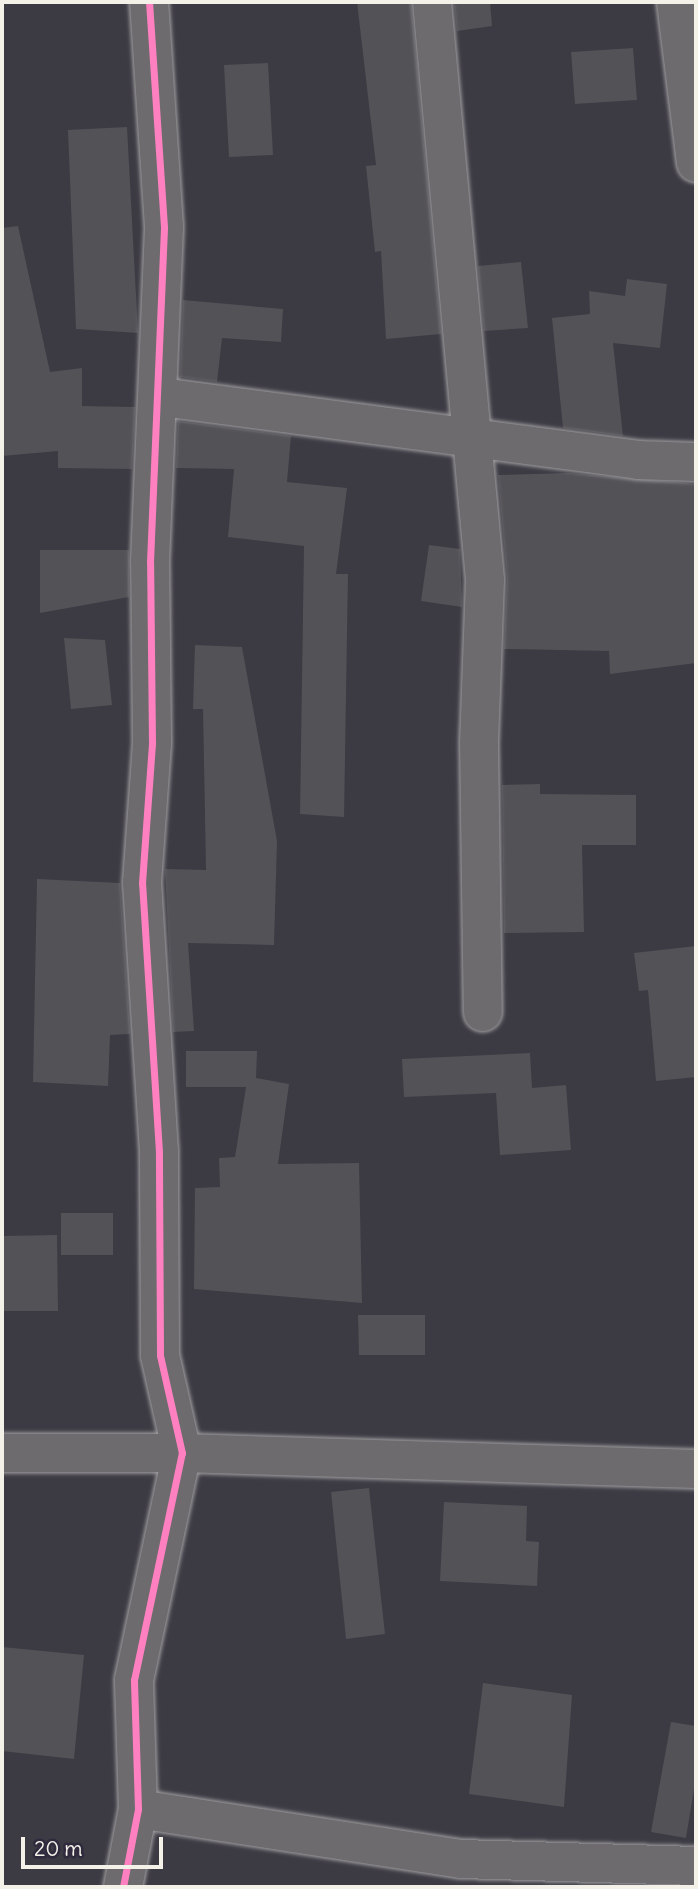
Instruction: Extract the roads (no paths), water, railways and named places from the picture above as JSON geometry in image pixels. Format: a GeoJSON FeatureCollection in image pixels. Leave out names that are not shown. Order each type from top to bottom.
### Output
{"type":"FeatureCollection","features":[{"type":"Feature","properties":{"kind":"street"},"geometry":{"type":"LineString","coordinates":[[123,1887],[138,1809],[134,1680],[182,1453],[160,1355],[159,1152],[142,883],[152,743],[150,562],[161,397],[164,227],[149,2]]}},
{"type":"Feature","properties":{"kind":"street"},"geometry":{"type":"LineString","coordinates":[[432,2],[485,580],[479,742],[483,1012]]}},
{"type":"Feature","properties":{"kind":"street"},"geometry":{"type":"LineString","coordinates":[[676,2],[696,163]]}},
{"type":"Feature","properties":{"kind":"street"},"geometry":{"type":"LineString","coordinates":[[161,397],[638,460],[696,462]]}},
{"type":"Feature","properties":{"kind":"street"},"geometry":{"type":"LineString","coordinates":[[2,1454],[182,1453],[696,1469]]}},
{"type":"Feature","properties":{"kind":"street"},"geometry":{"type":"LineString","coordinates":[[138,1809],[461,1859],[696,1866]]}}]}
